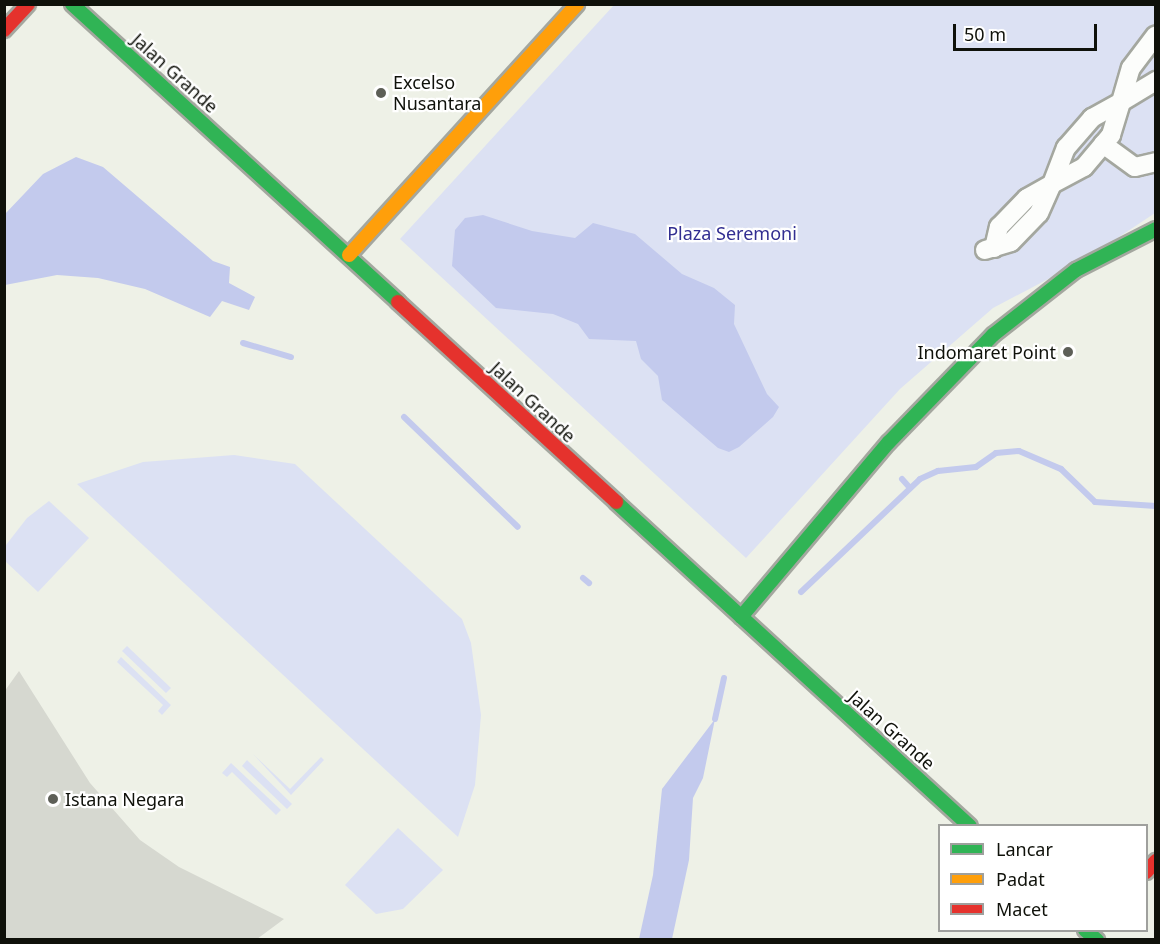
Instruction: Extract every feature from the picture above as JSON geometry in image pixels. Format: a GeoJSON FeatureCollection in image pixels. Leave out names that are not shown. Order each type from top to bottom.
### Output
{"type":"FeatureCollection","features":[{"type":"Feature","properties":{"kind":"street"},"geometry":{"type":"LineString","coordinates":[[4,30],[28,4]]}},
{"type":"Feature","properties":{"kind":"street","name":"Jalan Grande"},"geometry":{"type":"LineString","coordinates":[[72,4],[969,824]]}},
{"type":"Feature","properties":{"kind":"street"},"geometry":{"type":"LineString","coordinates":[[349,255],[577,4]]}},
{"type":"Feature","properties":{"kind":"street"},"geometry":{"type":"LineString","coordinates":[[989,249],[999,227],[1027,198],[1084,167],[1104,144],[1121,102],[1131,68],[1155,35]]}},
{"type":"Feature","properties":{"kind":"street"},"geometry":{"type":"LineString","coordinates":[[1052,184],[1073,141],[1092,118],[1155,81]]}},
{"type":"Feature","properties":{"kind":"street"},"geometry":{"type":"LineString","coordinates":[[1104,144],[1135,167],[1155,162]]}},
{"type":"Feature","properties":{"kind":"street"},"geometry":{"type":"LineString","coordinates":[[741,617],[889,442],[993,335],[1076,270],[1155,229]]}},
{"type":"Feature","properties":{"kind":"green space","name":"Plaza Seremoni"},"geometry":{"type":"Polygon","coordinates":[[[614,5],[1155,5],[1155,213],[1086,259],[993,308],[900,389],[746,558],[400,239],[614,5]]]}},
{"type":"Feature","properties":{"kind":"green space"},"geometry":{"type":"Polygon","coordinates":[[[234,455],[295,464],[462,619],[471,643],[481,715],[475,785],[458,837],[77,484],[143,462],[234,455]]]}},
{"type":"Feature","properties":{"kind":"green space"},"geometry":{"type":"Polygon","coordinates":[[[49,501],[89,538],[38,592],[5,561],[6,545],[27,518],[49,501]]]}},
{"type":"Feature","properties":{"kind":"green space"},"geometry":{"type":"Polygon","coordinates":[[[127,646],[171,688],[166,693],[122,651],[127,646]]]}},
{"type":"Feature","properties":{"kind":"green space"},"geometry":{"type":"Polygon","coordinates":[[[121,657],[171,705],[162,715],[158,711],[163,705],[117,662],[121,657]]]}},
{"type":"Feature","properties":{"kind":"green space"},"geometry":{"type":"Polygon","coordinates":[[[253,754],[290,789],[321,757],[324,760],[291,795],[253,754]]]}},
{"type":"Feature","properties":{"kind":"green space"},"geometry":{"type":"Polygon","coordinates":[[[247,760],[292,804],[287,809],[242,766],[247,760]]]}},
{"type":"Feature","properties":{"kind":"green space"},"geometry":{"type":"Polygon","coordinates":[[[231,763],[281,810],[276,815],[232,772],[227,777],[222,773],[231,763]]]}},
{"type":"Feature","properties":{"kind":"green space"},"geometry":{"type":"Polygon","coordinates":[[[398,828],[443,870],[403,909],[376,914],[345,885],[398,828]]]}},
{"type":"Feature","properties":{"kind":"water"},"geometry":{"type":"Polygon","coordinates":[[[76,157],[103,167],[213,261],[230,267],[229,283],[255,297],[249,310],[222,301],[210,317],[145,289],[98,278],[57,275],[5,285],[5,214],[43,174],[76,157]]]}},
{"type":"Feature","properties":{"kind":"water"},"geometry":{"type":"Polygon","coordinates":[[[483,215],[532,231],[575,238],[593,223],[635,234],[682,274],[714,288],[735,305],[734,324],[767,394],[779,407],[773,417],[739,447],[729,452],[718,448],[662,400],[658,376],[641,359],[636,341],[589,339],[578,324],[553,314],[496,308],[452,266],[455,230],[465,218],[483,215]]]}},
{"type":"Feature","properties":{"kind":"water"},"geometry":{"type":"Polygon","coordinates":[[[715,719],[703,778],[693,798],[689,860],[672,939],[639,939],[653,875],[662,789],[715,719]]]}},
{"type":"Feature","properties":{"kind":"building","name":"Istana Negara"},"geometry":{"type":"Polygon","coordinates":[[[19,671],[90,783],[140,840],[179,867],[284,919],[257,939],[4,939],[4,692],[19,671]]]}},
{"type":"Feature","properties":{"kind":"waterway"},"geometry":{"type":"LineString","coordinates":[[243,343],[291,357]]}},
{"type":"Feature","properties":{"kind":"waterway"},"geometry":{"type":"LineString","coordinates":[[404,417],[518,527]]}},
{"type":"Feature","properties":{"kind":"waterway"},"geometry":{"type":"LineString","coordinates":[[801,592],[920,479],[938,471],[976,467],[996,453],[1019,451],[1061,469],[1095,502],[1156,506]]}},
{"type":"Feature","properties":{"kind":"waterway"},"geometry":{"type":"LineString","coordinates":[[902,479],[910,488]]}},
{"type":"Feature","properties":{"kind":"waterway"},"geometry":{"type":"LineString","coordinates":[[583,578],[589,583]]}},
{"type":"Feature","properties":{"kind":"waterway"},"geometry":{"type":"LineString","coordinates":[[715,719],[724,678]]}},
{"type":"Feature","properties":{"kind":"traffic: fast"},"geometry":{"type":"LineString","coordinates":[[72,4],[398,302]]}},
{"type":"Feature","properties":{"kind":"traffic: fast"},"geometry":{"type":"LineString","coordinates":[[741,617],[889,442],[993,335],[1076,270],[1156,229]]}},
{"type":"Feature","properties":{"kind":"traffic: fast"},"geometry":{"type":"LineString","coordinates":[[616,502],[968,824]]}},
{"type":"Feature","properties":{"kind":"traffic: fast"},"geometry":{"type":"LineString","coordinates":[[1087,932],[1097,940]]}},
{"type":"Feature","properties":{"kind":"traffic: slow"},"geometry":{"type":"LineString","coordinates":[[349,255],[577,4]]}},
{"type":"Feature","properties":{"kind":"traffic: jam"},"geometry":{"type":"LineString","coordinates":[[4,30],[28,4]]}},
{"type":"Feature","properties":{"kind":"traffic: jam"},"geometry":{"type":"LineString","coordinates":[[398,302],[616,502]]}},
{"type":"Feature","properties":{"kind":"traffic: jam"},"geometry":{"type":"LineString","coordinates":[[1148,870],[1156,861]]}},
{"type":"Feature","properties":{"kind":"place","name":"Excelso Nusantara"},"geometry":{"type":"Point","coordinates":[381,93]}},
{"type":"Feature","properties":{"kind":"place","name":"Indomaret Point"},"geometry":{"type":"Point","coordinates":[1068,352]}},
{"type":"Feature","properties":{"kind":"place","name":"Istana Negara"},"geometry":{"type":"Point","coordinates":[53,799]}}]}
